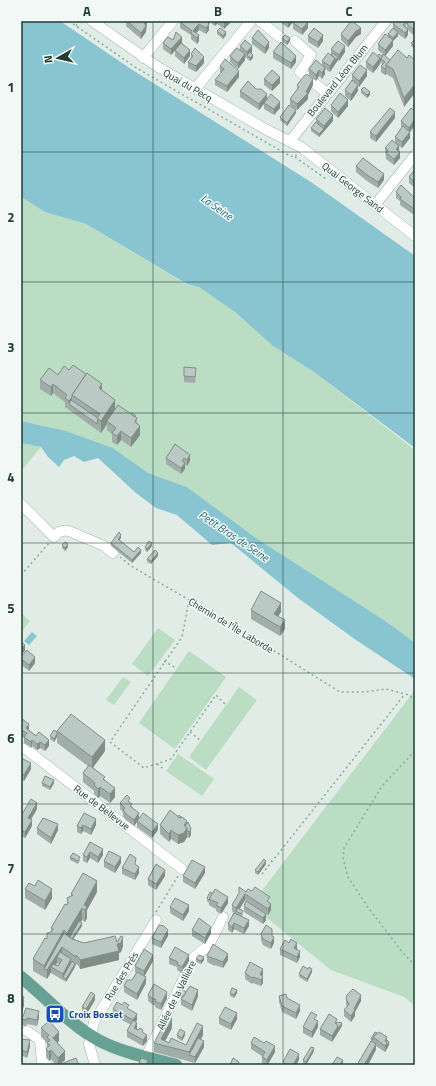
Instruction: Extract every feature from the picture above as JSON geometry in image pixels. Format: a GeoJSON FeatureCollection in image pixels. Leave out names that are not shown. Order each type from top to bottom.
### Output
{"type":"FeatureCollection","features":[{"type":"Feature","properties":{"kind":"main road"},"geometry":{"type":"LineString","coordinates":[[21,977],[90,1035],[111,1046],[176,1065]]}},
{"type":"Feature","properties":{"kind":"street","name":"Quai du Pecq"},"geometry":{"type":"LineString","coordinates":[[92,21],[143,58],[266,130],[290,141]]}},
{"type":"Feature","properties":{"kind":"street"},"geometry":{"type":"LineString","coordinates":[[143,58],[173,21]]}},
{"type":"Feature","properties":{"kind":"street"},"geometry":{"type":"LineString","coordinates":[[195,89],[251,21]]}},
{"type":"Feature","properties":{"kind":"street"},"geometry":{"type":"LineString","coordinates":[[260,21],[281,38]]}},
{"type":"Feature","properties":{"kind":"street","name":"Boulevard Léon Blum"},"geometry":{"type":"LineString","coordinates":[[290,141],[386,21]]}},
{"type":"Feature","properties":{"kind":"street"},"geometry":{"type":"LineString","coordinates":[[295,41],[312,55],[300,72],[327,93]]}},
{"type":"Feature","properties":{"kind":"street","name":"Quai George Sand"},"geometry":{"type":"LineString","coordinates":[[290,141],[301,147],[415,236]]}},
{"type":"Feature","properties":{"kind":"street"},"geometry":{"type":"LineString","coordinates":[[375,204],[415,155]]}},
{"type":"Feature","properties":{"kind":"street"},"geometry":{"type":"LineString","coordinates":[[21,504],[54,537],[58,532],[63,530],[69,531],[104,546],[113,553]]}},
{"type":"Feature","properties":{"kind":"street","name":"Rue de Bellevue"},"geometry":{"type":"LineString","coordinates":[[21,748],[27,750],[182,869]]}},
{"type":"Feature","properties":{"kind":"street","name":"Allée de la Vallière"},"geometry":{"type":"LineString","coordinates":[[146,1057],[183,976],[194,957],[209,945],[223,917]]}},
{"type":"Feature","properties":{"kind":"street","name":"Rue des Prés"},"geometry":{"type":"LineString","coordinates":[[90,1035],[94,1022],[156,920]]}},
{"type":"Feature","properties":{"kind":"street"},"geometry":{"type":"LineString","coordinates":[[27,1032],[40,1040],[42,1061],[47,1065]]}},
{"type":"Feature","properties":{"kind":"street"},"geometry":{"type":"LineString","coordinates":[[90,1035],[89,1044],[95,1065]]}},
{"type":"Feature","properties":{"kind":"path"},"geometry":{"type":"LineString","coordinates":[[69,21],[138,69],[290,156],[295,157],[299,151]]}},
{"type":"Feature","properties":{"kind":"path"},"geometry":{"type":"LineString","coordinates":[[76,26],[80,21]]}},
{"type":"Feature","properties":{"kind":"path"},"geometry":{"type":"LineString","coordinates":[[21,575],[54,537]]}},
{"type":"Feature","properties":{"kind":"path","name":"Chemin de l'Île Laborde"},"geometry":{"type":"LineString","coordinates":[[113,553],[131,566],[247,634],[340,692],[365,692],[386,689],[405,694],[415,700]]}},
{"type":"Feature","properties":{"kind":"path"},"geometry":{"type":"LineString","coordinates":[[189,600],[182,636],[110,742],[144,768],[157,764],[171,759],[216,695],[226,705]]}},
{"type":"Feature","properties":{"kind":"path"},"geometry":{"type":"LineString","coordinates":[[164,661],[176,668]]}},
{"type":"Feature","properties":{"kind":"path"},"geometry":{"type":"LineString","coordinates":[[262,874],[405,694]]}},
{"type":"Feature","properties":{"kind":"path"},"geometry":{"type":"LineString","coordinates":[[190,732],[200,740]]}},
{"type":"Feature","properties":{"kind":"path"},"geometry":{"type":"LineString","coordinates":[[415,752],[382,786],[344,848],[343,858],[348,877],[367,906],[403,953],[415,965]]}},
{"type":"Feature","properties":{"kind":"path"},"geometry":{"type":"LineString","coordinates":[[157,764],[165,770]]}},
{"type":"Feature","properties":{"kind":"path"},"geometry":{"type":"LineString","coordinates":[[156,920],[156,913],[182,869]]}},
{"type":"Feature","properties":{"kind":"green space"},"geometry":{"type":"Polygon","coordinates":[[[21,197],[45,212],[86,224],[186,284],[199,287],[235,312],[273,346],[314,372],[415,450],[415,643],[387,622],[256,538],[187,487],[148,473],[113,448],[69,432],[21,421],[21,197]]]}},
{"type":"Feature","properties":{"kind":"green space"},"geometry":{"type":"Polygon","coordinates":[[[21,443],[41,447],[21,471],[21,443]]]}},
{"type":"Feature","properties":{"kind":"green space"},"geometry":{"type":"Polygon","coordinates":[[[21,613],[30,621],[21,632],[21,613]]]}},
{"type":"Feature","properties":{"kind":"green space"},"geometry":{"type":"Polygon","coordinates":[[[158,628],[175,640],[148,676],[132,664],[158,628]]]}},
{"type":"Feature","properties":{"kind":"green space"},"geometry":{"type":"Polygon","coordinates":[[[189,651],[226,677],[175,749],[139,723],[189,651]]]}},
{"type":"Feature","properties":{"kind":"green space"},"geometry":{"type":"Polygon","coordinates":[[[123,677],[131,682],[114,705],[106,700],[123,677]]]}},
{"type":"Feature","properties":{"kind":"green space"},"geometry":{"type":"Polygon","coordinates":[[[239,687],[257,700],[206,770],[189,757],[239,687]]]}},
{"type":"Feature","properties":{"kind":"green space"},"geometry":{"type":"Polygon","coordinates":[[[415,690],[415,1006],[404,997],[331,970],[251,905],[415,690]]]}},
{"type":"Feature","properties":{"kind":"green space"},"geometry":{"type":"Polygon","coordinates":[[[178,754],[214,779],[202,796],[166,771],[178,754]]]}},
{"type":"Feature","properties":{"kind":"water","name":"La Seine"},"geometry":{"type":"Polygon","coordinates":[[[21,21],[60,21],[131,69],[311,182],[415,256],[415,448],[314,372],[273,346],[235,312],[199,287],[187,284],[86,224],[45,212],[21,197],[21,21]]]}},
{"type":"Feature","properties":{"kind":"water","name":"Petit Bras de Seine"},"geometry":{"type":"Polygon","coordinates":[[[21,421],[66,431],[113,448],[148,473],[187,487],[256,538],[387,622],[415,643],[415,679],[356,640],[298,598],[231,543],[212,545],[177,515],[156,508],[136,493],[98,458],[84,462],[74,456],[64,460],[59,467],[48,457],[41,447],[21,443],[21,421]]]}},
{"type":"Feature","properties":{"kind":"water"},"geometry":{"type":"Polygon","coordinates":[[[32,632],[37,636],[29,645],[24,641],[32,632]]]}},
{"type":"Feature","properties":{"kind":"building"},"geometry":{"type":"Polygon","coordinates":[[[127,21],[146,21],[144,23],[146,26],[141,33],[127,21]]]}},
{"type":"Feature","properties":{"kind":"building"},"geometry":{"type":"Polygon","coordinates":[[[207,21],[209,24],[206,28],[199,24],[195,28],[193,31],[199,35],[197,38],[191,33],[192,31],[180,22],[207,21]]]}},
{"type":"Feature","properties":{"kind":"building"},"geometry":{"type":"Polygon","coordinates":[[[294,21],[308,22],[302,29],[293,23],[294,21]]]}},
{"type":"Feature","properties":{"kind":"building"},"geometry":{"type":"Polygon","coordinates":[[[351,21],[361,28],[356,31],[348,41],[341,34],[351,21]]]}},
{"type":"Feature","properties":{"kind":"building"},"geometry":{"type":"Polygon","coordinates":[[[395,21],[406,22],[403,25],[408,29],[405,33],[393,24],[395,21]]]}},
{"type":"Feature","properties":{"kind":"building"},"geometry":{"type":"Polygon","coordinates":[[[410,21],[415,21],[415,26],[413,29],[407,24],[410,21]]]}},
{"type":"Feature","properties":{"kind":"building"},"geometry":{"type":"Polygon","coordinates":[[[220,28],[226,32],[223,36],[217,31],[220,28]]]}},
{"type":"Feature","properties":{"kind":"building"},"geometry":{"type":"Polygon","coordinates":[[[314,28],[323,35],[318,42],[308,36],[314,28]]]}},
{"type":"Feature","properties":{"kind":"building"},"geometry":{"type":"Polygon","coordinates":[[[393,28],[398,32],[393,38],[388,34],[393,28]]]}},
{"type":"Feature","properties":{"kind":"building"},"geometry":{"type":"Polygon","coordinates":[[[258,30],[269,42],[265,48],[252,38],[258,30]]]}},
{"type":"Feature","properties":{"kind":"building"},"geometry":{"type":"Polygon","coordinates":[[[176,32],[182,37],[171,49],[163,43],[168,37],[173,40],[176,32]]]}},
{"type":"Feature","properties":{"kind":"building"},"geometry":{"type":"Polygon","coordinates":[[[385,34],[393,40],[385,50],[378,44],[385,34]]]}},
{"type":"Feature","properties":{"kind":"building"},"geometry":{"type":"Polygon","coordinates":[[[285,35],[290,38],[287,42],[282,38],[285,35]]]}},
{"type":"Feature","properties":{"kind":"building"},"geometry":{"type":"Polygon","coordinates":[[[245,40],[252,46],[247,52],[240,46],[245,40]]]}},
{"type":"Feature","properties":{"kind":"building"},"geometry":{"type":"Polygon","coordinates":[[[414,40],[415,41],[415,46],[411,43],[414,40]]]}},
{"type":"Feature","properties":{"kind":"building"},"geometry":{"type":"Polygon","coordinates":[[[338,41],[345,46],[339,55],[331,49],[338,41]]]}},
{"type":"Feature","properties":{"kind":"building"},"geometry":{"type":"Polygon","coordinates":[[[281,42],[296,56],[291,63],[273,52],[281,42]]]}},
{"type":"Feature","properties":{"kind":"building"},"geometry":{"type":"Polygon","coordinates":[[[181,43],[190,50],[184,58],[175,50],[181,43]]]}},
{"type":"Feature","properties":{"kind":"building"},"geometry":{"type":"Polygon","coordinates":[[[195,48],[204,57],[196,66],[188,62],[193,56],[191,54],[195,48]]]}},
{"type":"Feature","properties":{"kind":"building"},"geometry":{"type":"Polygon","coordinates":[[[237,48],[245,54],[238,63],[230,56],[237,48]]]}},
{"type":"Feature","properties":{"kind":"building"},"geometry":{"type":"Polygon","coordinates":[[[398,50],[407,58],[409,55],[415,60],[415,84],[404,98],[393,69],[386,65],[398,50]]]}},
{"type":"Feature","properties":{"kind":"building"},"geometry":{"type":"Polygon","coordinates":[[[250,52],[253,55],[250,58],[247,55],[250,52]]]}},
{"type":"Feature","properties":{"kind":"building"},"geometry":{"type":"Polygon","coordinates":[[[373,52],[380,58],[373,67],[366,62],[373,52]]]}},
{"type":"Feature","properties":{"kind":"building"},"geometry":{"type":"Polygon","coordinates":[[[328,53],[335,58],[330,66],[322,61],[328,53]]]}},
{"type":"Feature","properties":{"kind":"building"},"geometry":{"type":"Polygon","coordinates":[[[332,53],[338,57],[335,61],[335,58],[331,55],[332,53]]]}},
{"type":"Feature","properties":{"kind":"building"},"geometry":{"type":"Polygon","coordinates":[[[383,54],[390,60],[385,69],[381,66],[385,62],[381,59],[383,54]]]}},
{"type":"Feature","properties":{"kind":"building"},"geometry":{"type":"Polygon","coordinates":[[[225,59],[239,71],[227,86],[215,80],[224,69],[220,66],[225,59]]]}},
{"type":"Feature","properties":{"kind":"building"},"geometry":{"type":"Polygon","coordinates":[[[316,60],[325,68],[322,73],[319,70],[316,75],[309,69],[316,60]]]}},
{"type":"Feature","properties":{"kind":"building"},"geometry":{"type":"Polygon","coordinates":[[[360,65],[367,70],[359,81],[352,75],[360,65]]]}},
{"type":"Feature","properties":{"kind":"building"},"geometry":{"type":"Polygon","coordinates":[[[272,70],[280,77],[272,85],[264,79],[272,70]]]}},
{"type":"Feature","properties":{"kind":"building"},"geometry":{"type":"Polygon","coordinates":[[[307,74],[313,79],[306,92],[308,93],[297,104],[290,99],[299,87],[297,85],[307,74]]]}},
{"type":"Feature","properties":{"kind":"building"},"geometry":{"type":"Polygon","coordinates":[[[352,80],[358,85],[351,95],[345,90],[352,80]]]}},
{"type":"Feature","properties":{"kind":"building"},"geometry":{"type":"Polygon","coordinates":[[[248,81],[256,89],[261,89],[267,94],[259,104],[240,91],[248,81]]]}},
{"type":"Feature","properties":{"kind":"building"},"geometry":{"type":"Polygon","coordinates":[[[364,87],[370,92],[367,95],[361,90],[364,87]]]}},
{"type":"Feature","properties":{"kind":"building"},"geometry":{"type":"Polygon","coordinates":[[[340,93],[348,100],[338,112],[331,105],[340,93]]]}},
{"type":"Feature","properties":{"kind":"building"},"geometry":{"type":"Polygon","coordinates":[[[271,94],[280,102],[274,109],[264,103],[271,94]]]}},
{"type":"Feature","properties":{"kind":"building"},"geometry":{"type":"Polygon","coordinates":[[[289,105],[296,110],[287,123],[280,117],[289,105]]]}},
{"type":"Feature","properties":{"kind":"building"},"geometry":{"type":"Polygon","coordinates":[[[325,108],[333,115],[324,126],[316,119],[325,108]]]}},
{"type":"Feature","properties":{"kind":"building"},"geometry":{"type":"Polygon","coordinates":[[[390,108],[395,112],[376,136],[370,132],[390,108]]]}},
{"type":"Feature","properties":{"kind":"building"},"geometry":{"type":"Polygon","coordinates":[[[411,108],[415,111],[415,119],[409,128],[401,121],[411,108]]]}},
{"type":"Feature","properties":{"kind":"building"},"geometry":{"type":"Polygon","coordinates":[[[316,122],[324,129],[319,134],[311,128],[316,122]]]}},
{"type":"Feature","properties":{"kind":"building"},"geometry":{"type":"Polygon","coordinates":[[[403,126],[410,132],[402,142],[395,137],[403,126]]]}},
{"type":"Feature","properties":{"kind":"building"},"geometry":{"type":"Polygon","coordinates":[[[392,140],[399,146],[396,149],[400,152],[394,159],[386,153],[388,150],[385,148],[392,140]]]}},
{"type":"Feature","properties":{"kind":"building"},"geometry":{"type":"Polygon","coordinates":[[[363,158],[384,174],[378,182],[356,166],[363,158]]]}},
{"type":"Feature","properties":{"kind":"building"},"geometry":{"type":"Polygon","coordinates":[[[415,169],[415,182],[409,177],[415,169]]]}},
{"type":"Feature","properties":{"kind":"building"},"geometry":{"type":"Polygon","coordinates":[[[401,185],[415,198],[414,209],[400,199],[401,197],[396,192],[401,185]]]}},
{"type":"Feature","properties":{"kind":"building"},"geometry":{"type":"Polygon","coordinates":[[[73,365],[86,374],[69,401],[65,398],[67,395],[53,384],[51,387],[40,380],[49,368],[58,375],[64,366],[69,370],[73,365]]]}},
{"type":"Feature","properties":{"kind":"building"},"geometry":{"type":"Polygon","coordinates":[[[184,367],[196,368],[195,377],[184,376],[184,367]]]}},
{"type":"Feature","properties":{"kind":"building"},"geometry":{"type":"Polygon","coordinates":[[[87,373],[102,384],[99,388],[115,400],[101,421],[97,418],[100,414],[72,395],[87,373]]]}},
{"type":"Feature","properties":{"kind":"building"},"geometry":{"type":"Polygon","coordinates":[[[71,400],[98,418],[97,424],[69,404],[71,400]]]}},
{"type":"Feature","properties":{"kind":"building"},"geometry":{"type":"Polygon","coordinates":[[[118,405],[137,418],[135,422],[140,426],[131,438],[121,431],[117,436],[112,433],[116,428],[107,421],[118,405]]]}},
{"type":"Feature","properties":{"kind":"building"},"geometry":{"type":"Polygon","coordinates":[[[175,444],[190,455],[187,460],[184,458],[182,461],[185,463],[181,468],[166,458],[175,444]]]}},
{"type":"Feature","properties":{"kind":"building"},"geometry":{"type":"Polygon","coordinates":[[[119,532],[121,535],[118,539],[134,552],[138,547],[141,550],[132,560],[111,543],[119,532]]]}},
{"type":"Feature","properties":{"kind":"building"},"geometry":{"type":"Polygon","coordinates":[[[149,541],[152,543],[147,549],[145,547],[149,541]]]}},
{"type":"Feature","properties":{"kind":"building"},"geometry":{"type":"Polygon","coordinates":[[[65,542],[68,544],[65,548],[62,545],[65,542]]]}},
{"type":"Feature","properties":{"kind":"building"},"geometry":{"type":"Polygon","coordinates":[[[155,550],[158,553],[151,561],[147,559],[155,550]]]}},
{"type":"Feature","properties":{"kind":"building"},"geometry":{"type":"Polygon","coordinates":[[[261,591],[281,603],[274,614],[285,620],[280,627],[251,610],[261,591]]]}},
{"type":"Feature","properties":{"kind":"building"},"geometry":{"type":"Polygon","coordinates":[[[21,642],[25,645],[21,649],[21,642]]]}},
{"type":"Feature","properties":{"kind":"building"},"geometry":{"type":"Polygon","coordinates":[[[27,650],[35,657],[29,665],[21,659],[27,650]]]}},
{"type":"Feature","properties":{"kind":"building"},"geometry":{"type":"Polygon","coordinates":[[[71,714],[105,740],[92,757],[57,731],[71,714]]]}},
{"type":"Feature","properties":{"kind":"building"},"geometry":{"type":"Polygon","coordinates":[[[21,718],[29,724],[26,728],[36,736],[39,732],[49,740],[45,745],[40,742],[37,744],[32,740],[31,742],[24,737],[27,733],[21,730],[21,718]]]}},
{"type":"Feature","properties":{"kind":"building"},"geometry":{"type":"Polygon","coordinates":[[[54,730],[57,734],[54,739],[50,736],[54,730]]]}},
{"type":"Feature","properties":{"kind":"building"},"geometry":{"type":"Polygon","coordinates":[[[21,758],[31,763],[24,775],[21,774],[21,758]]]}},
{"type":"Feature","properties":{"kind":"building"},"geometry":{"type":"Polygon","coordinates":[[[89,765],[105,777],[103,779],[115,788],[110,794],[100,787],[98,789],[94,785],[95,783],[83,773],[89,765]]]}},
{"type":"Feature","properties":{"kind":"building"},"geometry":{"type":"Polygon","coordinates":[[[45,776],[54,780],[50,787],[42,783],[45,776]]]}},
{"type":"Feature","properties":{"kind":"building"},"geometry":{"type":"Polygon","coordinates":[[[127,795],[130,798],[128,801],[132,804],[130,806],[139,813],[134,820],[126,814],[123,810],[125,808],[120,803],[127,795]]]}},
{"type":"Feature","properties":{"kind":"building"},"geometry":{"type":"Polygon","coordinates":[[[31,799],[37,803],[28,818],[32,820],[25,832],[21,830],[21,816],[31,799]]]}},
{"type":"Feature","properties":{"kind":"building"},"geometry":{"type":"Polygon","coordinates":[[[170,810],[180,818],[182,817],[187,821],[184,825],[187,828],[184,833],[178,835],[171,830],[169,834],[160,825],[170,810]]]}},
{"type":"Feature","properties":{"kind":"building"},"geometry":{"type":"Polygon","coordinates":[[[84,813],[96,819],[91,829],[83,825],[81,828],[77,826],[84,813]]]}},
{"type":"Feature","properties":{"kind":"building"},"geometry":{"type":"Polygon","coordinates":[[[143,813],[158,824],[152,832],[137,821],[143,813]]]}},
{"type":"Feature","properties":{"kind":"building"},"geometry":{"type":"Polygon","coordinates":[[[43,818],[58,824],[51,838],[37,828],[43,818]]]}},
{"type":"Feature","properties":{"kind":"building"},"geometry":{"type":"Polygon","coordinates":[[[188,822],[191,829],[189,832],[185,826],[188,822]]]}},
{"type":"Feature","properties":{"kind":"building"},"geometry":{"type":"Polygon","coordinates":[[[90,842],[103,849],[98,857],[90,852],[87,857],[83,855],[90,842]]]}},
{"type":"Feature","properties":{"kind":"building"},"geometry":{"type":"Polygon","coordinates":[[[109,851],[121,857],[115,867],[104,861],[109,851]]]}},
{"type":"Feature","properties":{"kind":"building"},"geometry":{"type":"Polygon","coordinates":[[[73,853],[80,857],[78,861],[70,857],[73,853]]]}},
{"type":"Feature","properties":{"kind":"building"},"geometry":{"type":"Polygon","coordinates":[[[130,854],[136,858],[135,864],[139,867],[135,874],[122,868],[130,854]]]}},
{"type":"Feature","properties":{"kind":"building"},"geometry":{"type":"Polygon","coordinates":[[[264,859],[266,861],[258,872],[255,870],[264,859]]]}},
{"type":"Feature","properties":{"kind":"building"},"geometry":{"type":"Polygon","coordinates":[[[192,860],[205,867],[195,883],[183,876],[192,860]]]}},
{"type":"Feature","properties":{"kind":"building"},"geometry":{"type":"Polygon","coordinates":[[[156,864],[165,870],[156,884],[148,879],[156,864]]]}},
{"type":"Feature","properties":{"kind":"building"},"geometry":{"type":"Polygon","coordinates":[[[83,873],[97,881],[84,905],[87,907],[85,910],[82,908],[67,933],[64,930],[44,966],[33,959],[45,938],[47,939],[47,933],[51,932],[53,929],[51,928],[65,904],[67,905],[67,898],[73,895],[71,894],[83,873]]]}},
{"type":"Feature","properties":{"kind":"building"},"geometry":{"type":"Polygon","coordinates":[[[38,880],[52,889],[45,901],[25,889],[29,883],[35,886],[38,880]]]}},
{"type":"Feature","properties":{"kind":"building"},"geometry":{"type":"Polygon","coordinates":[[[239,887],[246,892],[248,889],[252,891],[255,887],[270,897],[267,901],[271,904],[268,909],[245,894],[236,908],[232,905],[239,893],[239,887]]]}},
{"type":"Feature","properties":{"kind":"building"},"geometry":{"type":"Polygon","coordinates":[[[215,889],[228,897],[221,908],[216,905],[218,903],[209,899],[215,889]]]}},
{"type":"Feature","properties":{"kind":"building"},"geometry":{"type":"Polygon","coordinates":[[[210,892],[212,893],[209,900],[207,898],[210,892]]]}},
{"type":"Feature","properties":{"kind":"building"},"geometry":{"type":"Polygon","coordinates":[[[175,898],[189,905],[183,915],[170,907],[175,898]]]}},
{"type":"Feature","properties":{"kind":"building"},"geometry":{"type":"Polygon","coordinates":[[[246,901],[266,914],[263,918],[244,906],[246,901]]]}},
{"type":"Feature","properties":{"kind":"building"},"geometry":{"type":"Polygon","coordinates":[[[238,908],[243,911],[241,914],[236,911],[238,908]]]}},
{"type":"Feature","properties":{"kind":"building"},"geometry":{"type":"Polygon","coordinates":[[[234,913],[249,920],[244,928],[234,923],[232,927],[228,924],[234,913]]]}},
{"type":"Feature","properties":{"kind":"building"},"geometry":{"type":"Polygon","coordinates":[[[199,918],[211,927],[205,938],[192,930],[199,918]]]}},
{"type":"Feature","properties":{"kind":"building"},"geometry":{"type":"Polygon","coordinates":[[[79,921],[82,923],[72,939],[70,937],[79,921]]]}},
{"type":"Feature","properties":{"kind":"building"},"geometry":{"type":"Polygon","coordinates":[[[159,925],[164,926],[168,930],[161,942],[152,938],[159,925]]]}},
{"type":"Feature","properties":{"kind":"building"},"geometry":{"type":"Polygon","coordinates":[[[266,925],[272,929],[272,936],[274,937],[271,943],[263,939],[261,934],[266,925]]]}},
{"type":"Feature","properties":{"kind":"building"},"geometry":{"type":"Polygon","coordinates":[[[64,933],[72,939],[84,943],[115,936],[117,942],[121,936],[123,937],[121,943],[117,944],[119,951],[80,960],[76,955],[76,957],[62,947],[47,970],[44,969],[64,933]]]}},
{"type":"Feature","properties":{"kind":"building"},"geometry":{"type":"Polygon","coordinates":[[[291,939],[297,943],[294,948],[300,951],[297,957],[280,949],[285,940],[289,943],[291,939]]]}},
{"type":"Feature","properties":{"kind":"building"},"geometry":{"type":"Polygon","coordinates":[[[213,944],[228,954],[223,962],[207,956],[213,944]]]}},
{"type":"Feature","properties":{"kind":"building"},"geometry":{"type":"Polygon","coordinates":[[[175,947],[189,955],[182,967],[177,964],[178,962],[169,958],[175,947]]]}},
{"type":"Feature","properties":{"kind":"building"},"geometry":{"type":"Polygon","coordinates":[[[144,949],[153,955],[144,971],[135,966],[144,949]]]}},
{"type":"Feature","properties":{"kind":"building"},"geometry":{"type":"Polygon","coordinates":[[[60,952],[71,959],[63,974],[51,967],[53,964],[58,966],[62,960],[57,957],[60,952]]]}},
{"type":"Feature","properties":{"kind":"building"},"geometry":{"type":"Polygon","coordinates":[[[199,955],[204,957],[201,961],[196,959],[199,955]]]}},
{"type":"Feature","properties":{"kind":"building"},"geometry":{"type":"Polygon","coordinates":[[[72,961],[75,964],[66,979],[63,977],[72,961]]]}},
{"type":"Feature","properties":{"kind":"building"},"geometry":{"type":"Polygon","coordinates":[[[250,962],[263,969],[260,974],[263,977],[261,980],[252,978],[245,973],[250,962]]]}},
{"type":"Feature","properties":{"kind":"building"},"geometry":{"type":"Polygon","coordinates":[[[303,966],[308,969],[309,967],[312,969],[307,979],[299,974],[303,966]]]}},
{"type":"Feature","properties":{"kind":"building"},"geometry":{"type":"Polygon","coordinates":[[[137,972],[146,977],[137,994],[124,986],[127,980],[132,980],[137,972]]]}},
{"type":"Feature","properties":{"kind":"building"},"geometry":{"type":"Polygon","coordinates":[[[154,984],[167,992],[161,1004],[155,1001],[156,999],[153,999],[148,995],[154,984]]]}},
{"type":"Feature","properties":{"kind":"building"},"geometry":{"type":"Polygon","coordinates":[[[190,986],[198,990],[192,1005],[181,999],[190,986]]]}},
{"type":"Feature","properties":{"kind":"building"},"geometry":{"type":"Polygon","coordinates":[[[180,988],[186,992],[184,996],[178,993],[180,988]]]}},
{"type":"Feature","properties":{"kind":"building"},"geometry":{"type":"Polygon","coordinates":[[[232,988],[237,990],[234,995],[230,993],[232,988]]]}},
{"type":"Feature","properties":{"kind":"building"},"geometry":{"type":"Polygon","coordinates":[[[353,989],[361,995],[351,1016],[344,1010],[349,1004],[346,999],[347,995],[353,989]]]}},
{"type":"Feature","properties":{"kind":"building"},"geometry":{"type":"Polygon","coordinates":[[[91,992],[95,995],[86,1009],[82,1007],[91,992]]]}},
{"type":"Feature","properties":{"kind":"building"},"geometry":{"type":"Polygon","coordinates":[[[286,994],[287,998],[300,1005],[296,1013],[282,1006],[279,996],[286,994]]]}},
{"type":"Feature","properties":{"kind":"building"},"geometry":{"type":"Polygon","coordinates":[[[21,995],[24,997],[21,1007],[21,995]]]}},
{"type":"Feature","properties":{"kind":"building"},"geometry":{"type":"Polygon","coordinates":[[[117,1002],[122,1005],[124,1002],[129,1005],[127,1008],[137,1014],[133,1020],[113,1009],[117,1002]]]}},
{"type":"Feature","properties":{"kind":"building"},"geometry":{"type":"Polygon","coordinates":[[[225,1007],[237,1013],[231,1024],[219,1018],[225,1007]]]}},
{"type":"Feature","properties":{"kind":"building"},"geometry":{"type":"Polygon","coordinates":[[[26,1008],[39,1011],[37,1020],[27,1018],[26,1020],[22,1019],[26,1008]]]}},
{"type":"Feature","properties":{"kind":"building"},"geometry":{"type":"Polygon","coordinates":[[[311,1012],[317,1015],[314,1019],[318,1021],[312,1032],[303,1027],[311,1012]]]}},
{"type":"Feature","properties":{"kind":"building"},"geometry":{"type":"Polygon","coordinates":[[[329,1014],[337,1019],[335,1023],[338,1026],[332,1036],[320,1029],[329,1014]]]}},
{"type":"Feature","properties":{"kind":"building"},"geometry":{"type":"Polygon","coordinates":[[[168,1016],[172,1019],[161,1039],[169,1043],[171,1038],[186,1045],[197,1023],[203,1026],[189,1052],[154,1043],[168,1016]]]}},
{"type":"Feature","properties":{"kind":"building"},"geometry":{"type":"Polygon","coordinates":[[[133,1020],[137,1023],[134,1028],[138,1030],[140,1028],[143,1030],[142,1032],[147,1035],[143,1040],[127,1031],[133,1020]]]}},
{"type":"Feature","properties":{"kind":"building"},"geometry":{"type":"Polygon","coordinates":[[[49,1021],[59,1032],[53,1038],[65,1051],[58,1058],[51,1050],[49,1052],[46,1049],[50,1045],[47,1043],[50,1040],[47,1037],[49,1035],[41,1028],[49,1021]]]}},
{"type":"Feature","properties":{"kind":"building"},"geometry":{"type":"Polygon","coordinates":[[[337,1022],[342,1023],[338,1029],[336,1024],[337,1022]]]}},
{"type":"Feature","properties":{"kind":"building"},"geometry":{"type":"Polygon","coordinates":[[[180,1029],[185,1032],[182,1038],[177,1035],[180,1029]]]}},
{"type":"Feature","properties":{"kind":"building"},"geometry":{"type":"Polygon","coordinates":[[[375,1032],[377,1033],[373,1037],[373,1040],[371,1039],[375,1032]]]}},
{"type":"Feature","properties":{"kind":"building"},"geometry":{"type":"Polygon","coordinates":[[[379,1032],[387,1037],[385,1041],[387,1043],[385,1046],[373,1037],[379,1032]]]}},
{"type":"Feature","properties":{"kind":"building"},"geometry":{"type":"Polygon","coordinates":[[[254,1037],[264,1043],[266,1041],[275,1046],[267,1060],[262,1057],[265,1052],[251,1043],[254,1037]]]}},
{"type":"Feature","properties":{"kind":"building"},"geometry":{"type":"Polygon","coordinates":[[[198,1038],[204,1041],[195,1057],[189,1055],[198,1038]]]}},
{"type":"Feature","properties":{"kind":"building"},"geometry":{"type":"Polygon","coordinates":[[[21,1039],[30,1040],[27,1052],[21,1050],[21,1039]]]}},
{"type":"Feature","properties":{"kind":"building"},"geometry":{"type":"Polygon","coordinates":[[[371,1041],[376,1044],[364,1065],[357,1065],[371,1041]]]}},
{"type":"Feature","properties":{"kind":"building"},"geometry":{"type":"Polygon","coordinates":[[[311,1047],[314,1048],[306,1062],[303,1060],[311,1047]]]}},
{"type":"Feature","properties":{"kind":"building"},"geometry":{"type":"Polygon","coordinates":[[[290,1049],[299,1054],[293,1065],[287,1065],[283,1062],[290,1049]]]}},
{"type":"Feature","properties":{"kind":"building"},"geometry":{"type":"Polygon","coordinates":[[[337,1057],[343,1060],[340,1065],[332,1065],[337,1057]]]}},
{"type":"Feature","properties":{"kind":"building"},"geometry":{"type":"Polygon","coordinates":[[[76,1058],[79,1065],[61,1064],[76,1058]]]}},
{"type":"Feature","properties":{"kind":"building"},"geometry":{"type":"Polygon","coordinates":[[[141,1058],[148,1060],[146,1065],[139,1063],[141,1058]]]}},
{"type":"Feature","properties":{"kind":"building"},"geometry":{"type":"Polygon","coordinates":[[[233,1058],[239,1062],[238,1065],[230,1065],[233,1058]]]}},
{"type":"Feature","properties":{"kind":"place","name":"Croix Bosset"},"geometry":{"type":"Point","coordinates":[55,1014]}}]}
